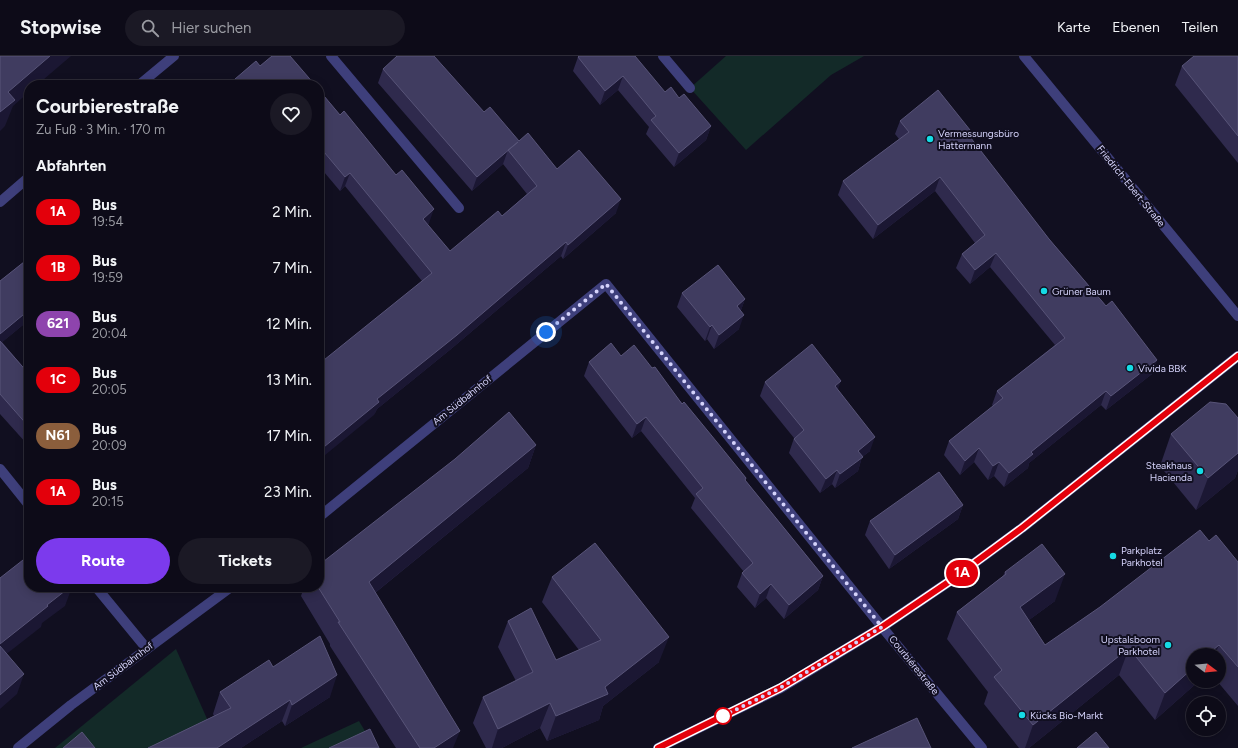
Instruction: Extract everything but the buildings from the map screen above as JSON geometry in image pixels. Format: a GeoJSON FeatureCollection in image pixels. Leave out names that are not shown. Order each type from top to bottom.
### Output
{"type":"FeatureCollection","features":[{"type":"Feature","properties":{"kind":"street"},"geometry":{"type":"LineString","coordinates":[[144,80],[174,56]]}},
{"type":"Feature","properties":{"kind":"street"},"geometry":{"type":"LineString","coordinates":[[331,56],[459,208]]}},
{"type":"Feature","properties":{"kind":"street"},"geometry":{"type":"LineString","coordinates":[[663,56],[690,88]]}},
{"type":"Feature","properties":{"kind":"street","name":"Friedrich-Ebert-Straße"},"geometry":{"type":"LineString","coordinates":[[1024,56],[1238,316]]}},
{"type":"Feature","properties":{"kind":"street"},"geometry":{"type":"LineString","coordinates":[[0,202],[24,181]]}},
{"type":"Feature","properties":{"kind":"street","name":"Am Südbahnhof"},"geometry":{"type":"LineString","coordinates":[[324,513],[606,284]]}},
{"type":"Feature","properties":{"kind":"street","name":"Courbiérestraße"},"geometry":{"type":"LineString","coordinates":[[606,284],[882,627],[982,748]]}},
{"type":"Feature","properties":{"kind":"street"},"geometry":{"type":"LineString","coordinates":[[658,748],[780,688],[882,627],[950,581],[1022,528],[1238,356]]}},
{"type":"Feature","properties":{"kind":"street"},"geometry":{"type":"LineString","coordinates":[[0,469],[24,499]]}},
{"type":"Feature","properties":{"kind":"street"},"geometry":{"type":"LineString","coordinates":[[100,592],[146,649]]}},
{"type":"Feature","properties":{"kind":"street","name":"Am Südbahnhof"},"geometry":{"type":"LineString","coordinates":[[18,748],[71,705],[224,592]]}},
{"type":"Feature","properties":{"kind":"green space"},"geometry":{"type":"Polygon","coordinates":[[[726,56],[864,56],[831,75],[746,150],[690,88],[726,56]]]}},
{"type":"Feature","properties":{"kind":"green space"},"geometry":{"type":"Polygon","coordinates":[[[176,649],[220,748],[55,748],[176,649]]]}},
{"type":"Feature","properties":{"kind":"green space"},"geometry":{"type":"Polygon","coordinates":[[[359,721],[375,748],[301,748],[359,721]]]}},
{"type":"Feature","properties":{"kind":"bus line","name":"1A"},"geometry":{"type":"LineString","coordinates":[[658,748],[780,688],[882,627],[950,581],[1022,528],[1238,356]]}},
{"type":"Feature","properties":{"kind":"place","name":"Vermessungsbüro Hattermann"},"geometry":{"type":"Point","coordinates":[930,139]}},
{"type":"Feature","properties":{"kind":"place","name":"Grüner Baum"},"geometry":{"type":"Point","coordinates":[1044,291]}},
{"type":"Feature","properties":{"kind":"place","name":"Vivida BBK"},"geometry":{"type":"Point","coordinates":[1130,368]}},
{"type":"Feature","properties":{"kind":"place","name":"Steakhaus Hacienda"},"geometry":{"type":"Point","coordinates":[1200,471]}},
{"type":"Feature","properties":{"kind":"place","name":"Parkplatz Parkhotel"},"geometry":{"type":"Point","coordinates":[1113,556]}},
{"type":"Feature","properties":{"kind":"place","name":"Upstalsboom Parkhotel"},"geometry":{"type":"Point","coordinates":[1168,645]}},
{"type":"Feature","properties":{"kind":"place","name":"Kücks Bio-Markt"},"geometry":{"type":"Point","coordinates":[1022,715]}},
{"type":"Feature","properties":{"kind":"route"},"geometry":{"type":"LineString","coordinates":[[546,332],[606,284],[882,627],[780,688],[723,716]]}}]}
